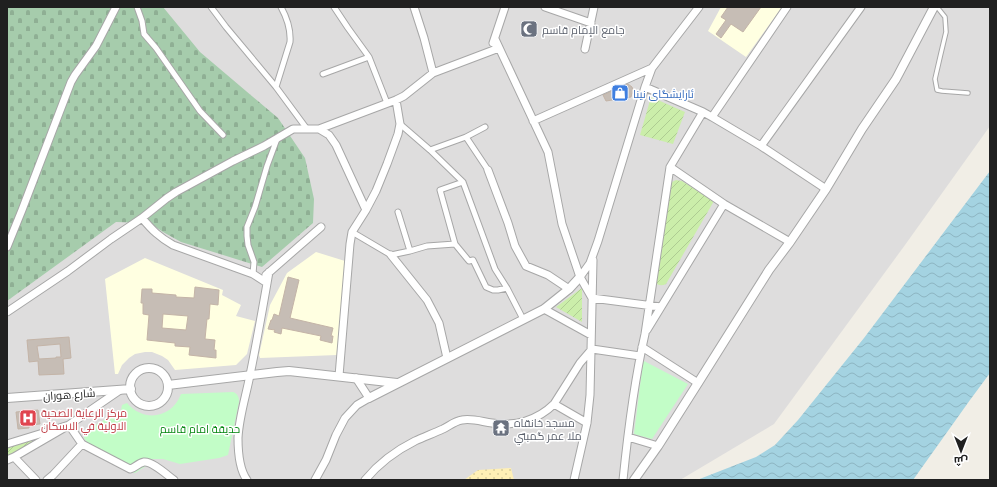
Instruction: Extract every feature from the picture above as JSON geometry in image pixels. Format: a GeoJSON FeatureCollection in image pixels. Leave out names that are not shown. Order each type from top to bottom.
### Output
{"type":"FeatureCollection","features":[{"type":"Feature","properties":{"kind":"street"},"geometry":{"type":"LineString","coordinates":[[7,247],[71,82],[96,46],[116,7]]}},
{"type":"Feature","properties":{"kind":"street"},"geometry":{"type":"LineString","coordinates":[[137,7],[142,21],[144,34],[156,48],[200,111],[223,135]]}},
{"type":"Feature","properties":{"kind":"street"},"geometry":{"type":"LineString","coordinates":[[211,7],[276,87],[307,129]]}},
{"type":"Feature","properties":{"kind":"street"},"geometry":{"type":"LineString","coordinates":[[276,87],[290,42],[289,26],[281,7]]}},
{"type":"Feature","properties":{"kind":"street"},"geometry":{"type":"LineString","coordinates":[[334,7],[369,57],[387,103]]}},
{"type":"Feature","properties":{"kind":"street"},"geometry":{"type":"LineString","coordinates":[[414,7],[433,73]]}},
{"type":"Feature","properties":{"kind":"street"},"geometry":{"type":"LineString","coordinates":[[490,51],[505,7]]}},
{"type":"Feature","properties":{"kind":"street"},"geometry":{"type":"LineString","coordinates":[[545,7],[591,24]]}},
{"type":"Feature","properties":{"kind":"street"},"geometry":{"type":"LineString","coordinates":[[585,49],[594,7]]}},
{"type":"Feature","properties":{"kind":"street"},"geometry":{"type":"LineString","coordinates":[[315,480],[345,418],[357,405],[368,398],[544,309],[569,289],[580,277],[593,256],[652,68],[699,7]]}},
{"type":"Feature","properties":{"kind":"street"},"geometry":{"type":"LineString","coordinates":[[712,117],[787,7]]}},
{"type":"Feature","properties":{"kind":"street"},"geometry":{"type":"LineString","coordinates":[[761,146],[861,7]]}},
{"type":"Feature","properties":{"kind":"street"},"geometry":{"type":"LineString","coordinates":[[634,480],[658,446],[769,270],[790,242],[826,188],[862,129],[896,79],[936,7]]}},
{"type":"Feature","properties":{"kind":"street"},"geometry":{"type":"LineString","coordinates":[[494,39],[548,152],[562,224],[580,277],[592,298]]}},
{"type":"Feature","properties":{"kind":"street"},"geometry":{"type":"LineString","coordinates":[[7,312],[52,282],[176,192],[277,139],[293,129],[319,129],[396,100],[404,96],[433,73],[499,48]]}},
{"type":"Feature","properties":{"kind":"street"},"geometry":{"type":"LineString","coordinates":[[323,74],[369,57]]}},
{"type":"Feature","properties":{"kind":"street"},"geometry":{"type":"LineString","coordinates":[[533,121],[652,68]]}},
{"type":"Feature","properties":{"kind":"street"},"geometry":{"type":"LineString","coordinates":[[645,87],[712,117],[761,146],[826,188]]}},
{"type":"Feature","properties":{"kind":"street"},"geometry":{"type":"LineString","coordinates":[[339,376],[352,232],[376,191],[388,164],[398,134],[400,124],[396,100]]}},
{"type":"Feature","properties":{"kind":"street"},"geometry":{"type":"LineString","coordinates":[[623,480],[640,356],[645,334],[670,168],[703,112]]}},
{"type":"Feature","properties":{"kind":"street"},"geometry":{"type":"LineString","coordinates":[[400,124],[463,182],[495,269],[524,319]]}},
{"type":"Feature","properties":{"kind":"street"},"geometry":{"type":"LineString","coordinates":[[430,150],[466,137],[485,127]]}},
{"type":"Feature","properties":{"kind":"street"},"geometry":{"type":"LineString","coordinates":[[319,129],[330,134],[366,210]]}},
{"type":"Feature","properties":{"kind":"street"},"geometry":{"type":"LineString","coordinates":[[466,137],[488,170],[515,246],[526,266],[548,275],[569,289]]}},
{"type":"Feature","properties":{"kind":"street"},"geometry":{"type":"LineString","coordinates":[[253,274],[254,262],[248,245],[247,227],[256,206],[267,166],[277,139]]}},
{"type":"Feature","properties":{"kind":"street"},"geometry":{"type":"LineString","coordinates":[[670,168],[724,204],[790,242]]}},
{"type":"Feature","properties":{"kind":"street"},"geometry":{"type":"LineString","coordinates":[[463,182],[440,190],[455,244],[469,261],[474,260],[486,287],[493,290],[507,288]]}},
{"type":"Feature","properties":{"kind":"street"},"geometry":{"type":"LineString","coordinates":[[645,334],[724,204]]}},
{"type":"Feature","properties":{"kind":"street"},"geometry":{"type":"LineString","coordinates":[[398,212],[410,251]]}},
{"type":"Feature","properties":{"kind":"street"},"geometry":{"type":"LineString","coordinates":[[142,218],[155,233],[173,245],[253,274],[264,281]]}},
{"type":"Feature","properties":{"kind":"street"},"geometry":{"type":"LineString","coordinates":[[247,480],[241,467],[238,439],[242,411],[250,375],[264,281],[269,272],[321,227]]}},
{"type":"Feature","properties":{"kind":"street"},"geometry":{"type":"LineString","coordinates":[[352,232],[391,255],[427,300],[439,323],[447,358]]}},
{"type":"Feature","properties":{"kind":"street"},"geometry":{"type":"LineString","coordinates":[[391,255],[427,246],[455,244]]}},
{"type":"Feature","properties":{"kind":"street"},"geometry":{"type":"LineString","coordinates":[[574,480],[587,423],[590,395],[593,256]]}},
{"type":"Feature","properties":{"kind":"street"},"geometry":{"type":"LineString","coordinates":[[592,298],[661,307]]}},
{"type":"Feature","properties":{"kind":"street"},"geometry":{"type":"LineString","coordinates":[[544,309],[591,335]]}},
{"type":"Feature","properties":{"kind":"street"},"geometry":{"type":"LineString","coordinates":[[642,347],[698,383]]}},
{"type":"Feature","properties":{"kind":"street"},"geometry":{"type":"LineString","coordinates":[[592,349],[640,356]]}},
{"type":"Feature","properties":{"kind":"street"},"geometry":{"type":"LineString","coordinates":[[365,480],[377,466],[398,450],[455,422],[469,420],[502,424],[522,422],[540,416],[554,404],[580,363],[592,349]]}},
{"type":"Feature","properties":{"kind":"street"},"geometry":{"type":"LineString","coordinates":[[146,369],[152,369],[160,372],[166,379],[168,385],[168,391],[164,399],[150,406],[138,402],[134,398],[131,389],[131,383],[135,375],[146,369]]}},
{"type":"Feature","properties":{"kind":"street"},"geometry":{"type":"LineString","coordinates":[[168,385],[289,371],[398,383]]}},
{"type":"Feature","properties":{"kind":"street"},"geometry":{"type":"LineString","coordinates":[[356,378],[368,398]]}},
{"type":"Feature","properties":{"kind":"street","name":"شارع هوران"},"geometry":{"type":"LineString","coordinates":[[7,398],[131,389]]}},
{"type":"Feature","properties":{"kind":"street"},"geometry":{"type":"LineString","coordinates":[[7,460],[69,424],[120,390]]}},
{"type":"Feature","properties":{"kind":"street"},"geometry":{"type":"LineString","coordinates":[[554,404],[587,423]]}},
{"type":"Feature","properties":{"kind":"street"},"geometry":{"type":"LineString","coordinates":[[7,444],[69,424]]}},
{"type":"Feature","properties":{"kind":"street"},"geometry":{"type":"LineString","coordinates":[[69,424],[82,444],[130,469],[138,464],[145,462],[150,463],[174,480]]}},
{"type":"Feature","properties":{"kind":"street"},"geometry":{"type":"LineString","coordinates":[[628,437],[658,446]]}},
{"type":"Feature","properties":{"kind":"street"},"geometry":{"type":"LineString","coordinates":[[47,480],[52,478],[82,444]]}},
{"type":"Feature","properties":{"kind":"street"},"geometry":{"type":"LineString","coordinates":[[14,457],[36,480]]}},
{"type":"Feature","properties":{"kind":"lane"},"geometry":{"type":"LineString","coordinates":[[936,7],[945,17],[946,32],[935,79],[937,90],[968,93]]}},
{"type":"Feature","properties":{"kind":"shaded area"},"geometry":{"type":"Polygon","coordinates":[[[7,7],[990,7],[990,126],[774,424],[680,480],[7,480],[7,7]]]}},
{"type":"Feature","properties":{"kind":"shaded area"},"geometry":{"type":"Polygon","coordinates":[[[721,7],[782,7],[746,57],[708,31],[721,7]]]}},
{"type":"Feature","properties":{"kind":"shaded area"},"geometry":{"type":"Polygon","coordinates":[[[316,252],[345,261],[337,355],[260,358],[259,355],[270,305],[287,273],[316,252]]]}},
{"type":"Feature","properties":{"kind":"shaded area"},"geometry":{"type":"Polygon","coordinates":[[[145,258],[223,290],[222,295],[241,305],[236,316],[255,321],[247,354],[236,365],[175,370],[168,360],[162,356],[152,352],[145,352],[135,354],[129,358],[122,365],[118,374],[115,374],[105,279],[145,258]]]}},
{"type":"Feature","properties":{"kind":"sand"},"geometry":{"type":"Polygon","coordinates":[[[511,468],[514,480],[464,480],[478,470],[511,468]]]}},
{"type":"Feature","properties":{"kind":"green space"},"geometry":{"type":"Polygon","coordinates":[[[7,7],[163,7],[200,52],[278,118],[305,158],[314,199],[313,223],[262,267],[181,242],[150,223],[116,222],[7,301],[7,7]]]}},
{"type":"Feature","properties":{"kind":"green space"},"geometry":{"type":"Polygon","coordinates":[[[651,97],[685,112],[673,144],[640,135],[651,97]]]}},
{"type":"Feature","properties":{"kind":"green space"},"geometry":{"type":"Polygon","coordinates":[[[676,180],[682,181],[714,201],[666,284],[660,285],[655,282],[670,184],[676,180]]]}},
{"type":"Feature","properties":{"kind":"green space"},"geometry":{"type":"Polygon","coordinates":[[[582,288],[582,322],[556,307],[582,288]]]}},
{"type":"Feature","properties":{"kind":"green space"},"geometry":{"type":"Polygon","coordinates":[[[644,361],[688,384],[652,439],[634,434],[644,361]]]}},
{"type":"Feature","properties":{"kind":"green space","name":"حديقة امام قاسم"},"geometry":{"type":"Polygon","coordinates":[[[233,392],[238,396],[239,402],[228,455],[219,458],[180,464],[163,459],[152,459],[146,466],[135,473],[126,470],[93,451],[84,438],[85,431],[121,410],[122,405],[127,403],[141,413],[157,415],[164,413],[171,408],[177,402],[181,394],[233,392]]]}},
{"type":"Feature","properties":{"kind":"green space"},"geometry":{"type":"Polygon","coordinates":[[[44,436],[7,456],[7,447],[44,436]]]}},
{"type":"Feature","properties":{"kind":"water"},"geometry":{"type":"Polygon","coordinates":[[[990,171],[990,373],[913,480],[697,480],[756,457],[775,445],[798,420],[864,338],[990,171]]]}},
{"type":"Feature","properties":{"kind":"building"},"geometry":{"type":"Polygon","coordinates":[[[728,7],[761,7],[743,32],[731,24],[721,38],[716,34],[726,20],[721,17],[728,7]]]}},
{"type":"Feature","properties":{"kind":"building","name":"ئارایشگای نینا"},"geometry":{"type":"Polygon","coordinates":[[[628,84],[632,87],[634,93],[632,93],[631,97],[606,101],[603,95],[628,84]]]}},
{"type":"Feature","properties":{"kind":"building"},"geometry":{"type":"Polygon","coordinates":[[[288,277],[299,280],[290,318],[333,328],[331,336],[333,336],[332,343],[320,340],[321,336],[282,328],[281,334],[274,332],[275,330],[268,329],[274,314],[279,316],[288,277]]]}},
{"type":"Feature","properties":{"kind":"building"},"geometry":{"type":"Polygon","coordinates":[[[195,287],[219,290],[218,305],[210,304],[205,339],[215,340],[214,350],[216,350],[216,358],[189,355],[190,347],[175,346],[175,343],[147,340],[149,315],[143,314],[143,303],[141,303],[142,289],[152,289],[152,293],[194,298],[195,287]],[[163,314],[162,328],[186,330],[188,316],[163,314]]]}},
{"type":"Feature","properties":{"kind":"building"},"geometry":{"type":"Polygon","coordinates":[[[69,337],[71,358],[63,359],[64,374],[39,375],[38,361],[29,362],[27,340],[69,337]],[[60,344],[37,346],[39,359],[61,357],[60,344]]]}},
{"type":"Feature","properties":{"kind":"building","name":"مركز الرعاية الصحية الاولية في الاسكان"},"geometry":{"type":"Polygon","coordinates":[[[38,410],[40,424],[29,425],[29,428],[18,429],[16,412],[38,410]]]}},
{"type":"Feature","properties":{"kind":"place","name":"جامع الإمام قاسم"},"geometry":{"type":"Point","coordinates":[529,29]}},
{"type":"Feature","properties":{"kind":"place","name":"ئارایشگای نینا"},"geometry":{"type":"Point","coordinates":[620,93]}},
{"type":"Feature","properties":{"kind":"place","name":"مركز الرعاية الصحية الاولية في الاسكان"},"geometry":{"type":"Point","coordinates":[28,418]}},
{"type":"Feature","properties":{"kind":"place","name":"مسجد خانقاه ملا عمر گمبتي"},"geometry":{"type":"Point","coordinates":[501,428]}}]}
